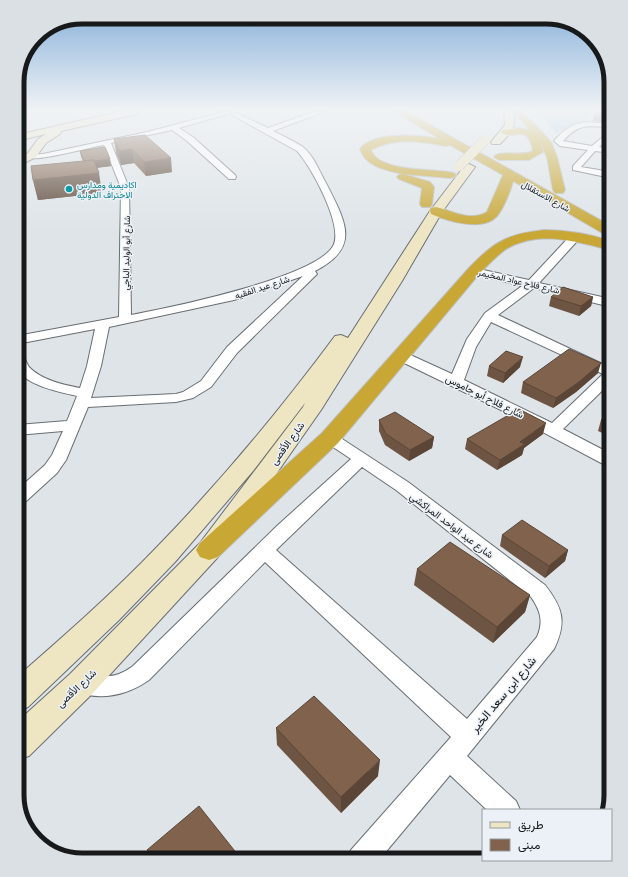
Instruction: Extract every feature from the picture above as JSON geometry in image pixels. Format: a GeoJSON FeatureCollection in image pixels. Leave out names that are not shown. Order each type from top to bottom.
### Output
{"type":"FeatureCollection","features":[{"type":"Feature","properties":{"kind":"highway"},"geometry":{"type":"LineString","coordinates":[[356,152],[355,154],[367,164],[426,185],[428,187],[431,207],[446,215],[461,219],[472,220],[488,217],[492,214],[504,191],[509,174]]}},
{"type":"Feature","properties":{"kind":"highway"},"geometry":{"type":"LineString","coordinates":[[365,152],[368,158],[389,167],[418,173],[459,163]]}},
{"type":"Feature","properties":{"kind":"highway"},"geometry":{"type":"LineString","coordinates":[[444,152],[459,163]]}},
{"type":"Feature","properties":{"kind":"highway","name":"شارع الاستقلال"},"geometry":{"type":"LineString","coordinates":[[447,152],[459,163],[509,174],[604,228]]}},
{"type":"Feature","properties":{"kind":"highway","name":"شارع الاستقلال"},"geometry":{"type":"LineString","coordinates":[[488,152],[604,215]]}},
{"type":"Feature","properties":{"kind":"highway"},"geometry":{"type":"LineString","coordinates":[[499,157],[529,157],[538,152]]}},
{"type":"Feature","properties":{"kind":"highway"},"geometry":{"type":"LineString","coordinates":[[550,152],[558,190]]}},
{"type":"Feature","properties":{"kind":"highway"},"geometry":{"type":"LineString","coordinates":[[209,550],[330,438],[474,270],[496,250],[515,239],[541,235],[575,237],[604,244]]}},
{"type":"Feature","properties":{"kind":"main road"},"geometry":{"type":"LineString","coordinates":[[24,161],[32,152]]}},
{"type":"Feature","properties":{"kind":"main road","name":"شارع الأقصى"},"geometry":{"type":"LineString","coordinates":[[24,691],[64,655],[139,582],[192,525],[237,473],[282,418],[340,341],[459,163],[472,152]]}},
{"type":"Feature","properties":{"kind":"main road","name":"شارع الأقصى"},"geometry":{"type":"LineString","coordinates":[[459,163],[479,152]]}},
{"type":"Feature","properties":{"kind":"main road","name":"شارع الأقصى"},"geometry":{"type":"LineString","coordinates":[[24,738],[82,684],[209,550],[311,410],[394,281],[431,207]]}},
{"type":"Feature","properties":{"kind":"street"},"geometry":{"type":"LineString","coordinates":[[24,163],[59,152]]}},
{"type":"Feature","properties":{"kind":"street","name":"شارع أبو الوليد الباجي"},"geometry":{"type":"LineString","coordinates":[[111,152],[120,173],[126,201],[125,320]]}},
{"type":"Feature","properties":{"kind":"street"},"geometry":{"type":"LineString","coordinates":[[204,152],[232,177]]}},
{"type":"Feature","properties":{"kind":"street","name":"شارع عيد الفقيه"},"geometry":{"type":"LineString","coordinates":[[24,339],[125,320],[230,297],[293,277],[324,262],[333,254],[339,245],[341,237],[335,207],[309,159],[302,152]]}},
{"type":"Feature","properties":{"kind":"street"},"geometry":{"type":"LineString","coordinates":[[590,152],[576,168],[604,174]]}},
{"type":"Feature","properties":{"kind":"street"},"geometry":{"type":"LineString","coordinates":[[456,382],[465,353],[478,328],[489,316],[532,284],[575,237]]}},
{"type":"Feature","properties":{"kind":"street"},"geometry":{"type":"LineString","coordinates":[[24,370],[32,376],[66,389],[84,398],[176,398],[188,396],[206,384],[232,350],[324,262]]}},
{"type":"Feature","properties":{"kind":"street","name":"شارع فلاح عواد المخيمر"},"geometry":{"type":"LineString","coordinates":[[474,270],[604,301]]}},
{"type":"Feature","properties":{"kind":"street"},"geometry":{"type":"LineString","coordinates":[[489,316],[604,370]]}},
{"type":"Feature","properties":{"kind":"street"},"geometry":{"type":"LineString","coordinates":[[24,493],[50,469],[60,456],[84,398],[94,366],[103,324]]}},
{"type":"Feature","properties":{"kind":"street","name":"شارع فلاح أبو جاموس"},"geometry":{"type":"LineString","coordinates":[[401,356],[554,430],[604,457]]}},
{"type":"Feature","properties":{"kind":"street"},"geometry":{"type":"LineString","coordinates":[[554,430],[604,380]]}},
{"type":"Feature","properties":{"kind":"street"},"geometry":{"type":"LineString","coordinates":[[24,429],[73,425]]}},
{"type":"Feature","properties":{"kind":"street","name":"شارع عبد الواحد المراكشي"},"geometry":{"type":"LineString","coordinates":[[330,438],[402,486],[538,591],[546,602],[553,618],[552,629]]}},
{"type":"Feature","properties":{"kind":"street"},"geometry":{"type":"LineString","coordinates":[[82,684],[108,686],[120,685],[130,681],[141,673],[265,550],[361,459]]}},
{"type":"Feature","properties":{"kind":"street"},"geometry":{"type":"LineString","coordinates":[[265,550],[468,736]]}},
{"type":"Feature","properties":{"kind":"street","name":"شارع ابن سعد الخير"},"geometry":{"type":"LineString","coordinates":[[367,853],[450,758],[546,642],[552,629]]}},
{"type":"Feature","properties":{"kind":"street"},"geometry":{"type":"LineString","coordinates":[[450,758],[507,809]]}},
{"type":"Feature","properties":{"kind":"building"},"geometry":{"type":"Polygon","coordinates":[[[80,152],[107,152],[110,159],[94,161],[84,161],[80,152]]]}},
{"type":"Feature","properties":{"kind":"building"},"geometry":{"type":"Polygon","coordinates":[[[135,152],[164,152],[171,158],[144,162],[135,152]]]}},
{"type":"Feature","properties":{"kind":"building"},"geometry":{"type":"Polygon","coordinates":[[[94,160],[99,173],[33,180],[31,166],[94,160]]]}},
{"type":"Feature","properties":{"kind":"building"},"geometry":{"type":"Polygon","coordinates":[[[563,287],[593,297],[581,306],[551,297],[563,287]]]}},
{"type":"Feature","properties":{"kind":"building"},"geometry":{"type":"Polygon","coordinates":[[[569,349],[601,363],[579,382],[556,398],[523,382],[569,349]]]}},
{"type":"Feature","properties":{"kind":"building"},"geometry":{"type":"Polygon","coordinates":[[[506,351],[523,357],[505,373],[489,366],[506,351]]]}},
{"type":"Feature","properties":{"kind":"building"},"geometry":{"type":"Polygon","coordinates":[[[519,409],[546,423],[520,442],[525,444],[500,460],[467,439],[519,409]]]}},
{"type":"Feature","properties":{"kind":"building"},"geometry":{"type":"Polygon","coordinates":[[[395,412],[434,437],[410,450],[386,434],[379,420],[395,412]]]}},
{"type":"Feature","properties":{"kind":"building"},"geometry":{"type":"Polygon","coordinates":[[[522,520],[568,550],[549,566],[502,535],[522,520]]]}},
{"type":"Feature","properties":{"kind":"building"},"geometry":{"type":"Polygon","coordinates":[[[450,542],[530,595],[497,627],[417,569],[450,542]]]}},
{"type":"Feature","properties":{"kind":"building"},"geometry":{"type":"Polygon","coordinates":[[[314,696],[380,760],[341,797],[276,728],[314,696]]]}},
{"type":"Feature","properties":{"kind":"building"},"geometry":{"type":"Polygon","coordinates":[[[199,806],[236,853],[149,853],[147,850],[199,806]]]}},
{"type":"Feature","properties":{"kind":"place","name":"اكاديمية ومدارس الاحتراف الدولية"},"geometry":{"type":"Point","coordinates":[69,189]}}]}
